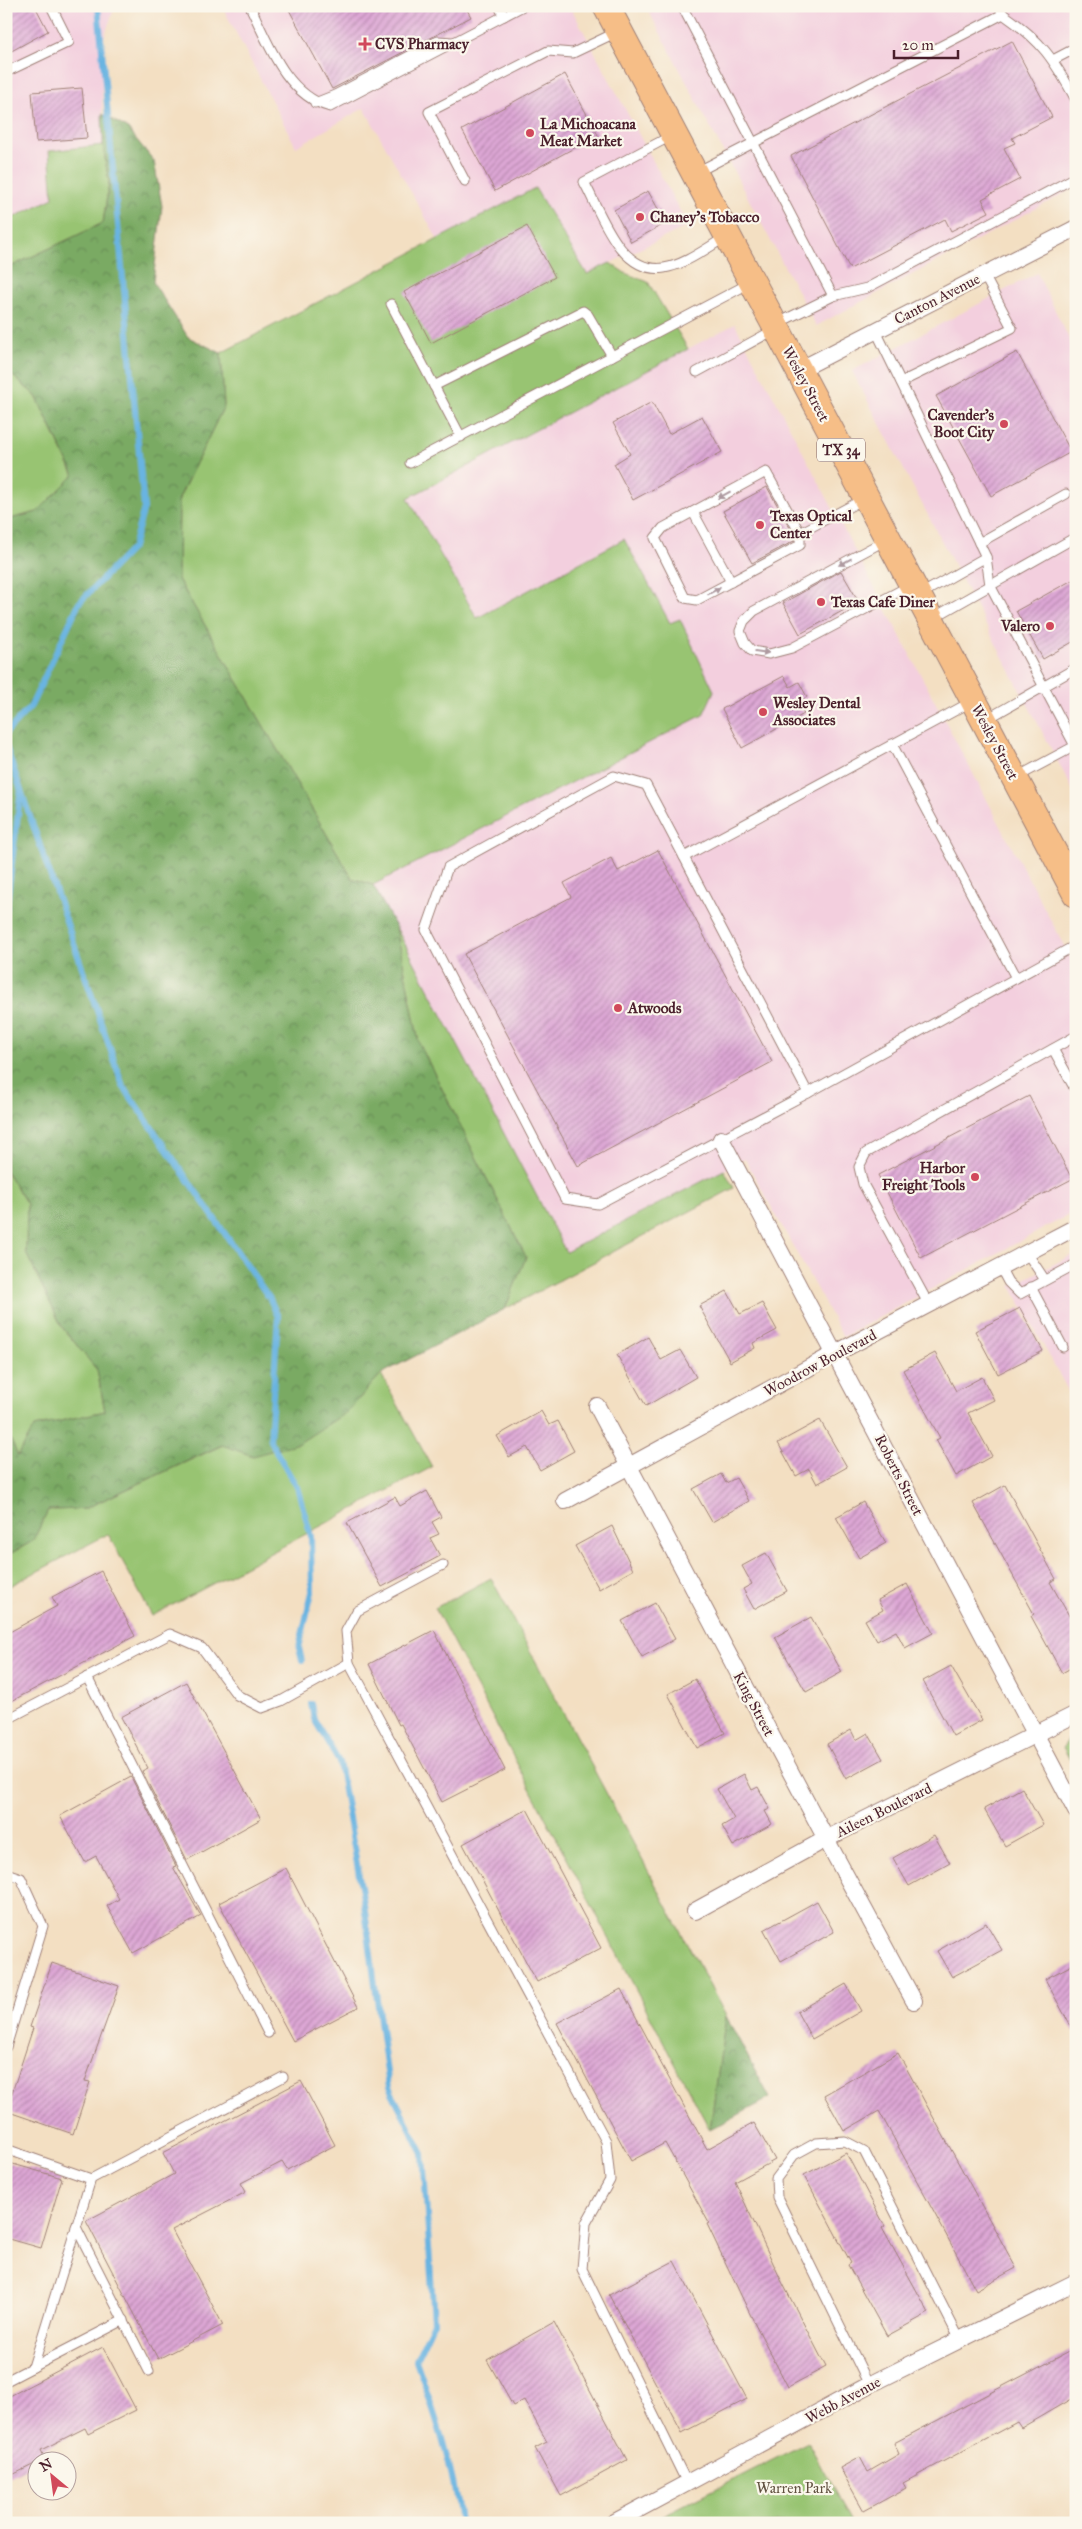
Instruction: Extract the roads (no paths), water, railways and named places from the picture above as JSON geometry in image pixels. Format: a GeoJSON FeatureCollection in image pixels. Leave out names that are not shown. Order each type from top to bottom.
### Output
{"type":"FeatureCollection","features":[{"type":"Feature","properties":{"kind":"main road","name":"Wesley Street"},"geometry":{"type":"LineString","coordinates":[[606,6],[1015,778],[1068,861],[1076,894]]}},
{"type":"Feature","properties":{"kind":"street","name":"Canton Avenue"},"geometry":{"type":"LineString","coordinates":[[799,370],[1076,228]]}},
{"type":"Feature","properties":{"kind":"street","name":"Roberts Street"},"geometry":{"type":"LineString","coordinates":[[721,1139],[836,1354],[1034,1736],[1076,1811]]}},
{"type":"Feature","properties":{"kind":"street","name":"Woodrow Boulevard"},"geometry":{"type":"LineString","coordinates":[[566,1502],[836,1354],[1076,1227]]}},
{"type":"Feature","properties":{"kind":"street","name":"King Street"},"geometry":{"type":"LineString","coordinates":[[597,1406],[914,2001]]}},
{"type":"Feature","properties":{"kind":"street","name":"Aileen Boulevard"},"geometry":{"type":"LineString","coordinates":[[695,1911],[826,1839],[1076,1714]]}},
{"type":"Feature","properties":{"kind":"street","name":"Webb Avenue"},"geometry":{"type":"LineString","coordinates":[[613,2523],[869,2386],[1076,2282]]}},
{"type":"Feature","properties":{"kind":"lane"},"geometry":{"type":"LineString","coordinates":[[6,72],[68,42],[51,6]]}},
{"type":"Feature","properties":{"kind":"lane"},"geometry":{"type":"LineString","coordinates":[[250,6],[281,70],[315,103],[330,107],[523,6]]}},
{"type":"Feature","properties":{"kind":"lane"},"geometry":{"type":"LineString","coordinates":[[499,6],[504,16]]}},
{"type":"Feature","properties":{"kind":"lane"},"geometry":{"type":"LineString","coordinates":[[682,6],[833,296]]}},
{"type":"Feature","properties":{"kind":"lane"},"geometry":{"type":"LineString","coordinates":[[694,174],[1001,10],[1030,33],[1053,60],[1076,100]]}},
{"type":"Feature","properties":{"kind":"lane"},"geometry":{"type":"LineString","coordinates":[[465,181],[429,112],[548,51],[572,53],[619,31]]}},
{"type":"Feature","properties":{"kind":"lane"},"geometry":{"type":"LineString","coordinates":[[1053,60],[1076,48]]}},
{"type":"Feature","properties":{"kind":"lane"},"geometry":{"type":"LineString","coordinates":[[674,134],[584,182],[620,250],[630,260],[645,267],[664,268],[728,236]]}},
{"type":"Feature","properties":{"kind":"lane"},"geometry":{"type":"LineString","coordinates":[[696,372],[833,296],[867,288],[1076,177]]}},
{"type":"Feature","properties":{"kind":"lane"},"geometry":{"type":"LineString","coordinates":[[6,189],[6,195]]}},
{"type":"Feature","properties":{"kind":"lane"},"geometry":{"type":"LineString","coordinates":[[900,382],[1012,328],[984,275]]}},
{"type":"Feature","properties":{"kind":"lane"},"geometry":{"type":"LineString","coordinates":[[410,463],[752,282]]}},
{"type":"Feature","properties":{"kind":"lane"},"geometry":{"type":"LineString","coordinates":[[391,304],[461,437]]}},
{"type":"Feature","properties":{"kind":"lane"},"geometry":{"type":"LineString","coordinates":[[434,386],[584,311],[612,356]]}},
{"type":"Feature","properties":{"kind":"lane"},"geometry":{"type":"LineString","coordinates":[[876,331],[986,557],[990,585],[1075,746],[1015,778]]}},
{"type":"Feature","properties":{"kind":"lane"},"geometry":{"type":"LineString","coordinates":[[766,472],[800,534],[800,545],[697,600],[685,598],[655,538],[663,528],[766,472]]}},
{"type":"Feature","properties":{"kind":"lane"},"geometry":{"type":"LineString","coordinates":[[979,543],[1066,494]]}},
{"type":"Feature","properties":{"kind":"lane"},"geometry":{"type":"LineString","coordinates":[[800,534],[866,498]]}},
{"type":"Feature","properties":{"kind":"lane"},"geometry":{"type":"LineString","coordinates":[[693,512],[731,582]]}},
{"type":"Feature","properties":{"kind":"lane"},"geometry":{"type":"LineString","coordinates":[[931,619],[1076,536]]}},
{"type":"Feature","properties":{"kind":"lane"},"geometry":{"type":"LineString","coordinates":[[888,539],[754,612],[744,621],[740,631],[745,644],[752,651],[769,654],[792,648],[986,557]]}},
{"type":"Feature","properties":{"kind":"lane"},"geometry":{"type":"LineString","coordinates":[[684,857],[892,744],[1044,686],[1076,668]]}},
{"type":"Feature","properties":{"kind":"lane"},"geometry":{"type":"LineString","coordinates":[[892,744],[1016,978]]}},
{"type":"Feature","properties":{"kind":"lane"},"geometry":{"type":"LineString","coordinates":[[808,1093],[646,786],[614,776],[448,867],[426,930],[565,1199],[598,1204],[808,1093],[1076,945]]}},
{"type":"Feature","properties":{"kind":"lane"},"geometry":{"type":"LineString","coordinates":[[930,1304],[863,1184],[859,1167],[866,1154],[1076,1036]]}},
{"type":"Feature","properties":{"kind":"lane"},"geometry":{"type":"LineString","coordinates":[[1053,1049],[1076,1091]]}},
{"type":"Feature","properties":{"kind":"lane"},"geometry":{"type":"LineString","coordinates":[[1027,1253],[1045,1280]]}},
{"type":"Feature","properties":{"kind":"lane"},"geometry":{"type":"LineString","coordinates":[[1000,1267],[1008,1282],[1020,1294],[1076,1264]]}},
{"type":"Feature","properties":{"kind":"lane"},"geometry":{"type":"LineString","coordinates":[[1031,1287],[1063,1347]]}},
{"type":"Feature","properties":{"kind":"lane"},"geometry":{"type":"LineString","coordinates":[[444,1565],[357,1611],[346,1631],[349,1663],[606,2141],[610,2180],[586,2222],[582,2269],[687,2483]]}},
{"type":"Feature","properties":{"kind":"lane"},"geometry":{"type":"LineString","coordinates":[[6,1720],[170,1634],[202,1648],[237,1695],[262,1708],[281,1701],[349,1663]]}},
{"type":"Feature","properties":{"kind":"lane"},"geometry":{"type":"LineString","coordinates":[[87,1677],[268,2033]]}},
{"type":"Feature","properties":{"kind":"lane"},"geometry":{"type":"LineString","coordinates":[[6,1873],[21,1878],[43,1926],[6,2048]]}},
{"type":"Feature","properties":{"kind":"lane"},"geometry":{"type":"LineString","coordinates":[[33,2367],[91,2179],[283,2077]]}},
{"type":"Feature","properties":{"kind":"lane"},"geometry":{"type":"LineString","coordinates":[[869,2386],[777,2197],[776,2179],[794,2155],[816,2143],[845,2141],[864,2151],[960,2340]]}},
{"type":"Feature","properties":{"kind":"lane"},"geometry":{"type":"LineString","coordinates":[[6,2149],[91,2179]]}},
{"type":"Feature","properties":{"kind":"lane"},"geometry":{"type":"LineString","coordinates":[[76,2227],[150,2370]]}},
{"type":"Feature","properties":{"kind":"lane"},"geometry":{"type":"LineString","coordinates":[[6,2380],[124,2320]]}},
{"type":"Feature","properties":{"kind":"waterway"},"geometry":{"type":"LineString","coordinates":[[6,733],[31,706],[79,603],[133,547],[144,508],[98,6]]}},
{"type":"Feature","properties":{"kind":"waterway"},"geometry":{"type":"LineString","coordinates":[[6,747],[123,1086],[270,1299],[278,1317],[270,1441],[297,1487],[311,1536],[312,1592],[299,1648],[302,1661]]}},
{"type":"Feature","properties":{"kind":"waterway"},"geometry":{"type":"LineString","coordinates":[[6,910],[21,790]]}},
{"type":"Feature","properties":{"kind":"waterway"},"geometry":{"type":"LineString","coordinates":[[311,1704],[314,1719],[339,1762],[364,1904],[389,2087],[423,2154],[434,2322],[416,2360],[448,2461],[460,2523]]}},
{"type":"Feature","properties":{"kind":"place","name":"CVS Pharmacy"},"geometry":{"type":"Point","coordinates":[365,44]}},
{"type":"Feature","properties":{"kind":"place","name":"La Michoacana Meat Market"},"geometry":{"type":"Point","coordinates":[530,133]}},
{"type":"Feature","properties":{"kind":"place","name":"Chaney's Tobacco"},"geometry":{"type":"Point","coordinates":[640,217]}},
{"type":"Feature","properties":{"kind":"place","name":"Cavender's Boot City"},"geometry":{"type":"Point","coordinates":[1004,424]}},
{"type":"Feature","properties":{"kind":"place","name":"Texas Optical Center"},"geometry":{"type":"Point","coordinates":[760,525]}},
{"type":"Feature","properties":{"kind":"place","name":"Texas Cafe Diner"},"geometry":{"type":"Point","coordinates":[821,602]}},
{"type":"Feature","properties":{"kind":"place","name":"Valero"},"geometry":{"type":"Point","coordinates":[1050,626]}},
{"type":"Feature","properties":{"kind":"place","name":"Wesley Dental Associates"},"geometry":{"type":"Point","coordinates":[763,712]}},
{"type":"Feature","properties":{"kind":"place","name":"Atwoods"},"geometry":{"type":"Point","coordinates":[618,1008]}},
{"type":"Feature","properties":{"kind":"place","name":"Harbor Freight Tools"},"geometry":{"type":"Point","coordinates":[975,1177]}},
{"type":"Feature","properties":{"kind":"park label","name":"Warren Park"},"geometry":{"type":"Point","coordinates":[794,2488]}}]}
